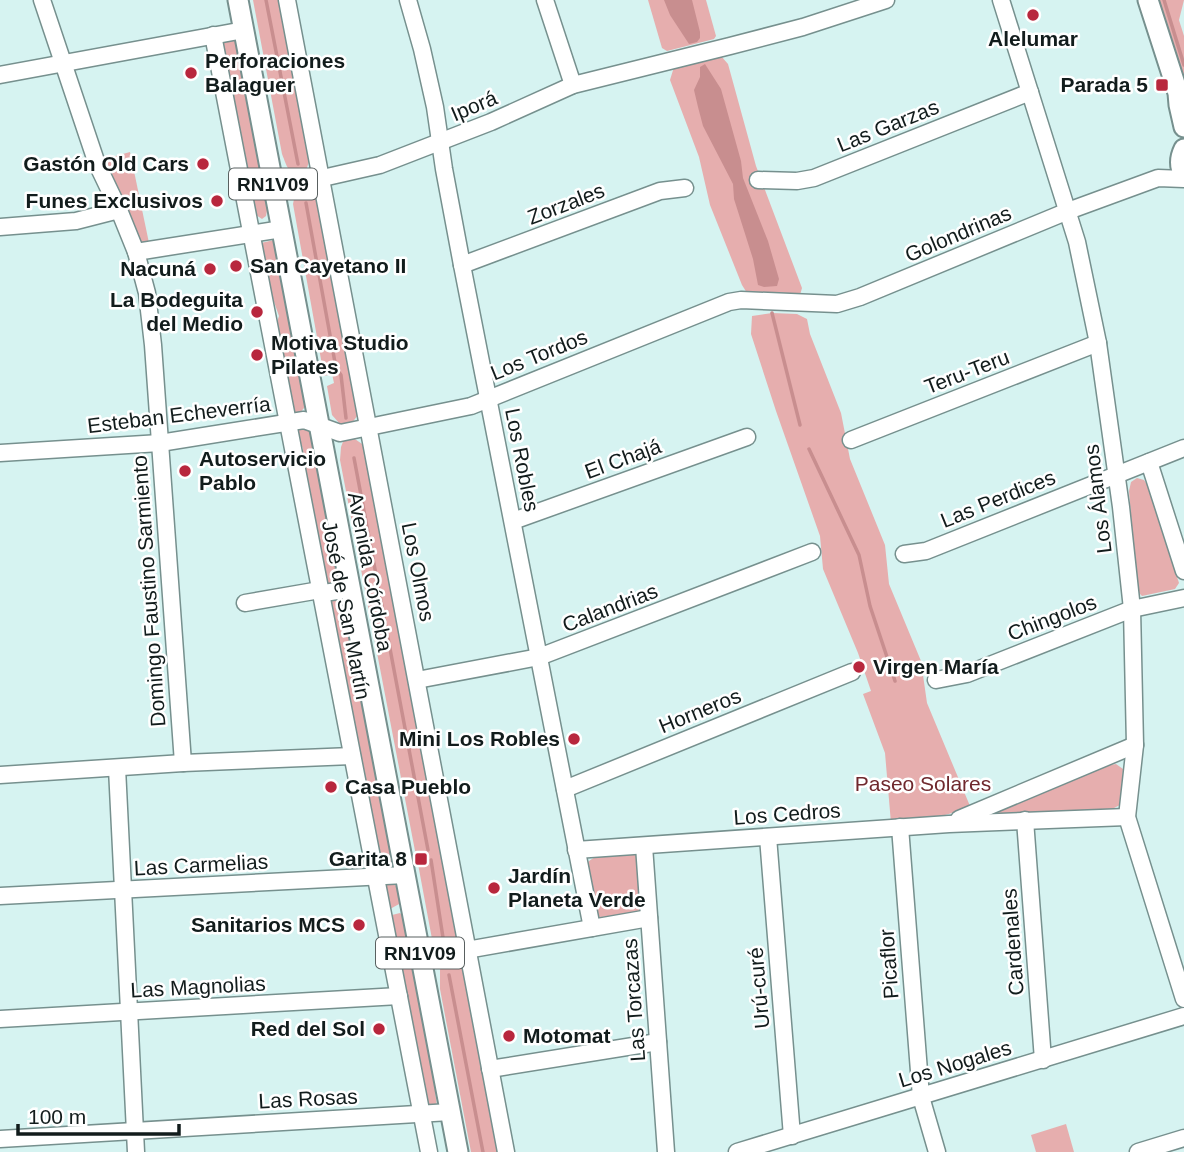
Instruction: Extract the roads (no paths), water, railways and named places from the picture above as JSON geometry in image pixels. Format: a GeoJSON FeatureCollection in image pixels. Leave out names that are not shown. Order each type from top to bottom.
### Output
{"type":"FeatureCollection","features":[{"type":"Feature","properties":{"kind":"main road","name":"Avenida Córdoba"},"geometry":{"type":"LineString","coordinates":[[238,0],[458,1152]]}},
{"type":"Feature","properties":{"kind":"main road"},"geometry":{"type":"LineString","coordinates":[[1148,0],[1181,98],[1178,105],[1184,127]]}},
{"type":"Feature","properties":{"kind":"main road"},"geometry":{"type":"LineString","coordinates":[[1183,150],[1180,164],[1184,177]]}},
{"type":"Feature","properties":{"kind":"street","name":"Domingo Faustino Sarmiento"},"geometry":{"type":"LineString","coordinates":[[42,0],[97,164],[136,252],[147,293],[183,764]]}},
{"type":"Feature","properties":{"kind":"street","name":"Los Olmos"},"geometry":{"type":"LineString","coordinates":[[287,0],[506,1152]]}},
{"type":"Feature","properties":{"kind":"street","name":"Los Robles"},"geometry":{"type":"LineString","coordinates":[[408,0],[435,107],[462,265],[592,928]]}},
{"type":"Feature","properties":{"kind":"street"},"geometry":{"type":"LineString","coordinates":[[545,0],[573,85]]}},
{"type":"Feature","properties":{"kind":"street","name":"Iporá"},"geometry":{"type":"LineString","coordinates":[[274,189],[380,165],[491,122],[573,85],[803,27],[865,3],[886,0]]}},
{"type":"Feature","properties":{"kind":"street","name":"Los Álamos"},"geometry":{"type":"LineString","coordinates":[[1001,0],[1077,242],[1098,343],[1132,609],[1135,746],[1127,817],[1184,999]]}},
{"type":"Feature","properties":{"kind":"street"},"geometry":{"type":"LineString","coordinates":[[0,75],[244,30]]}},
{"type":"Feature","properties":{"kind":"street","name":"José de San Martín"},"geometry":{"type":"LineString","coordinates":[[213,36],[429,1152]]}},
{"type":"Feature","properties":{"kind":"street","name":"Las Garzas"},"geometry":{"type":"LineString","coordinates":[[758,180],[797,181],[814,178],[1030,92]]}},
{"type":"Feature","properties":{"kind":"street","name":"Golondrinas"},"geometry":{"type":"LineString","coordinates":[[1158,178],[1183,150]]}},
{"type":"Feature","properties":{"kind":"street","name":"Golondrinas"},"geometry":{"type":"LineString","coordinates":[[770,302],[837,304],[860,298],[1068,211],[1158,178],[1184,177]]}},
{"type":"Feature","properties":{"kind":"street","name":"Zorzales"},"geometry":{"type":"LineString","coordinates":[[462,265],[660,191],[685,188]]}},
{"type":"Feature","properties":{"kind":"street"},"geometry":{"type":"LineString","coordinates":[[0,227],[76,221],[119,210]]}},
{"type":"Feature","properties":{"kind":"street"},"geometry":{"type":"LineString","coordinates":[[136,252],[282,229]]}},
{"type":"Feature","properties":{"kind":"street","name":"Los Tordos"},"geometry":{"type":"LineString","coordinates":[[320,426],[340,433],[471,405],[729,302],[770,302]]}},
{"type":"Feature","properties":{"kind":"street","name":"Teru-Teru"},"geometry":{"type":"LineString","coordinates":[[851,440],[1098,343]]}},
{"type":"Feature","properties":{"kind":"street","name":"Esteban Echeverría"},"geometry":{"type":"LineString","coordinates":[[0,453],[160,443],[304,420],[320,426]]}},
{"type":"Feature","properties":{"kind":"street","name":"El Chajá"},"geometry":{"type":"LineString","coordinates":[[513,521],[747,437]]}},
{"type":"Feature","properties":{"kind":"street","name":"Las Perdices"},"geometry":{"type":"LineString","coordinates":[[904,554],[926,551],[1184,448]]}},
{"type":"Feature","properties":{"kind":"street"},"geometry":{"type":"LineString","coordinates":[[1149,462],[1184,571]]}},
{"type":"Feature","properties":{"kind":"street","name":"Calandrias"},"geometry":{"type":"LineString","coordinates":[[417,680],[539,657],[812,552]]}},
{"type":"Feature","properties":{"kind":"street"},"geometry":{"type":"LineString","coordinates":[[245,603],[314,591],[321,593],[350,589]]}},
{"type":"Feature","properties":{"kind":"street","name":"Chingolos"},"geometry":{"type":"LineString","coordinates":[[936,680],[967,674],[1132,609],[1184,598]]}},
{"type":"Feature","properties":{"kind":"street","name":"Horneros"},"geometry":{"type":"LineString","coordinates":[[565,789],[852,672]]}},
{"type":"Feature","properties":{"kind":"street"},"geometry":{"type":"LineString","coordinates":[[949,824],[1135,746]]}},
{"type":"Feature","properties":{"kind":"street"},"geometry":{"type":"LineString","coordinates":[[0,775],[352,756]]}},
{"type":"Feature","properties":{"kind":"street"},"geometry":{"type":"LineString","coordinates":[[117,768],[136,1152]]}},
{"type":"Feature","properties":{"kind":"street","name":"Los Cedros"},"geometry":{"type":"LineString","coordinates":[[576,850],[949,824],[1127,817]]}},
{"type":"Feature","properties":{"kind":"street","name":"Cardenales"},"geometry":{"type":"LineString","coordinates":[[1025,820],[1043,1060]]}},
{"type":"Feature","properties":{"kind":"street","name":"Picaflor"},"geometry":{"type":"LineString","coordinates":[[900,827],[921,1097],[937,1152]]}},
{"type":"Feature","properties":{"kind":"street","name":"Urú-curé"},"geometry":{"type":"LineString","coordinates":[[768,837],[792,1136]]}},
{"type":"Feature","properties":{"kind":"street","name":"Las Torcazas"},"geometry":{"type":"LineString","coordinates":[[644,846],[666,1152]]}},
{"type":"Feature","properties":{"kind":"street","name":"Las Carmelias"},"geometry":{"type":"LineString","coordinates":[[0,896],[405,875]]}},
{"type":"Feature","properties":{"kind":"street"},"geometry":{"type":"LineString","coordinates":[[421,958],[649,918]]}},
{"type":"Feature","properties":{"kind":"street","name":"Las Magnolias"},"geometry":{"type":"LineString","coordinates":[[0,1019],[399,996]]}},
{"type":"Feature","properties":{"kind":"street","name":"Los Nogales"},"geometry":{"type":"LineString","coordinates":[[737,1152],[1184,1016]]}},
{"type":"Feature","properties":{"kind":"street"},"geometry":{"type":"LineString","coordinates":[[490,1069],[658,1042]]}},
{"type":"Feature","properties":{"kind":"street","name":"Las Rosas"},"geometry":{"type":"LineString","coordinates":[[0,1139],[450,1112]]}},
{"type":"Feature","properties":{"kind":"street"},"geometry":{"type":"LineString","coordinates":[[1138,1152],[1184,1138]]}},
{"type":"Feature","properties":{"kind":"waterway"},"geometry":{"type":"LineString","coordinates":[[266,0],[298,164]]}},
{"type":"Feature","properties":{"kind":"waterway"},"geometry":{"type":"LineString","coordinates":[[1164,0],[1184,65]]}},
{"type":"Feature","properties":{"kind":"waterway"},"geometry":{"type":"LineString","coordinates":[[306,203],[336,368],[341,375],[346,418]]}},
{"type":"Feature","properties":{"kind":"waterway"},"geometry":{"type":"LineString","coordinates":[[772,313],[800,425]]}},
{"type":"Feature","properties":{"kind":"waterway"},"geometry":{"type":"LineString","coordinates":[[809,449],[859,555],[870,606],[895,681]]}},
{"type":"Feature","properties":{"kind":"waterway"},"geometry":{"type":"LineString","coordinates":[[354,458],[428,850]]}},
{"type":"Feature","properties":{"kind":"waterway"},"geometry":{"type":"LineString","coordinates":[[431,860],[444,944]]}},
{"type":"Feature","properties":{"kind":"waterway"},"geometry":{"type":"LineString","coordinates":[[449,975],[483,1152]]}},
{"type":"Feature","properties":{"kind":"place","name":"Alelumar"},"geometry":{"type":"Point","coordinates":[1033,15]}},
{"type":"Feature","properties":{"kind":"place","name":"Perforaciones Balaguer"},"geometry":{"type":"Point","coordinates":[191,73]}},
{"type":"Feature","properties":{"kind":"place","name":"Parada 5"},"geometry":{"type":"Point","coordinates":[1162,85]}},
{"type":"Feature","properties":{"kind":"place","name":"Gastón Old Cars"},"geometry":{"type":"Point","coordinates":[203,164]}},
{"type":"Feature","properties":{"kind":"place","name":"Funes Exclusivos"},"geometry":{"type":"Point","coordinates":[217,201]}},
{"type":"Feature","properties":{"kind":"place","name":"San Cayetano II"},"geometry":{"type":"Point","coordinates":[236,266]}},
{"type":"Feature","properties":{"kind":"place","name":"Nacuná"},"geometry":{"type":"Point","coordinates":[210,269]}},
{"type":"Feature","properties":{"kind":"place","name":"La Bodeguita del Medio"},"geometry":{"type":"Point","coordinates":[257,312]}},
{"type":"Feature","properties":{"kind":"place","name":"Motiva Studio Pilates"},"geometry":{"type":"Point","coordinates":[257,355]}},
{"type":"Feature","properties":{"kind":"place","name":"Autoservicio Pablo"},"geometry":{"type":"Point","coordinates":[185,471]}},
{"type":"Feature","properties":{"kind":"place","name":"Virgen María"},"geometry":{"type":"Point","coordinates":[859,667]}},
{"type":"Feature","properties":{"kind":"place","name":"Mini Los Robles"},"geometry":{"type":"Point","coordinates":[574,739]}},
{"type":"Feature","properties":{"kind":"place","name":"Casa Pueblo"},"geometry":{"type":"Point","coordinates":[331,787]}},
{"type":"Feature","properties":{"kind":"place","name":"Garita 8"},"geometry":{"type":"Point","coordinates":[421,859]}},
{"type":"Feature","properties":{"kind":"place","name":"Jardín Planeta Verde"},"geometry":{"type":"Point","coordinates":[494,888]}},
{"type":"Feature","properties":{"kind":"place","name":"Sanitarios MCS"},"geometry":{"type":"Point","coordinates":[359,925]}},
{"type":"Feature","properties":{"kind":"place","name":"Red del Sol"},"geometry":{"type":"Point","coordinates":[379,1029]}},
{"type":"Feature","properties":{"kind":"place","name":"Motomat"},"geometry":{"type":"Point","coordinates":[509,1036]}},
{"type":"Feature","properties":{"kind":"park label","name":"Paseo Solares"},"geometry":{"type":"Point","coordinates":[923,784]}}]}
